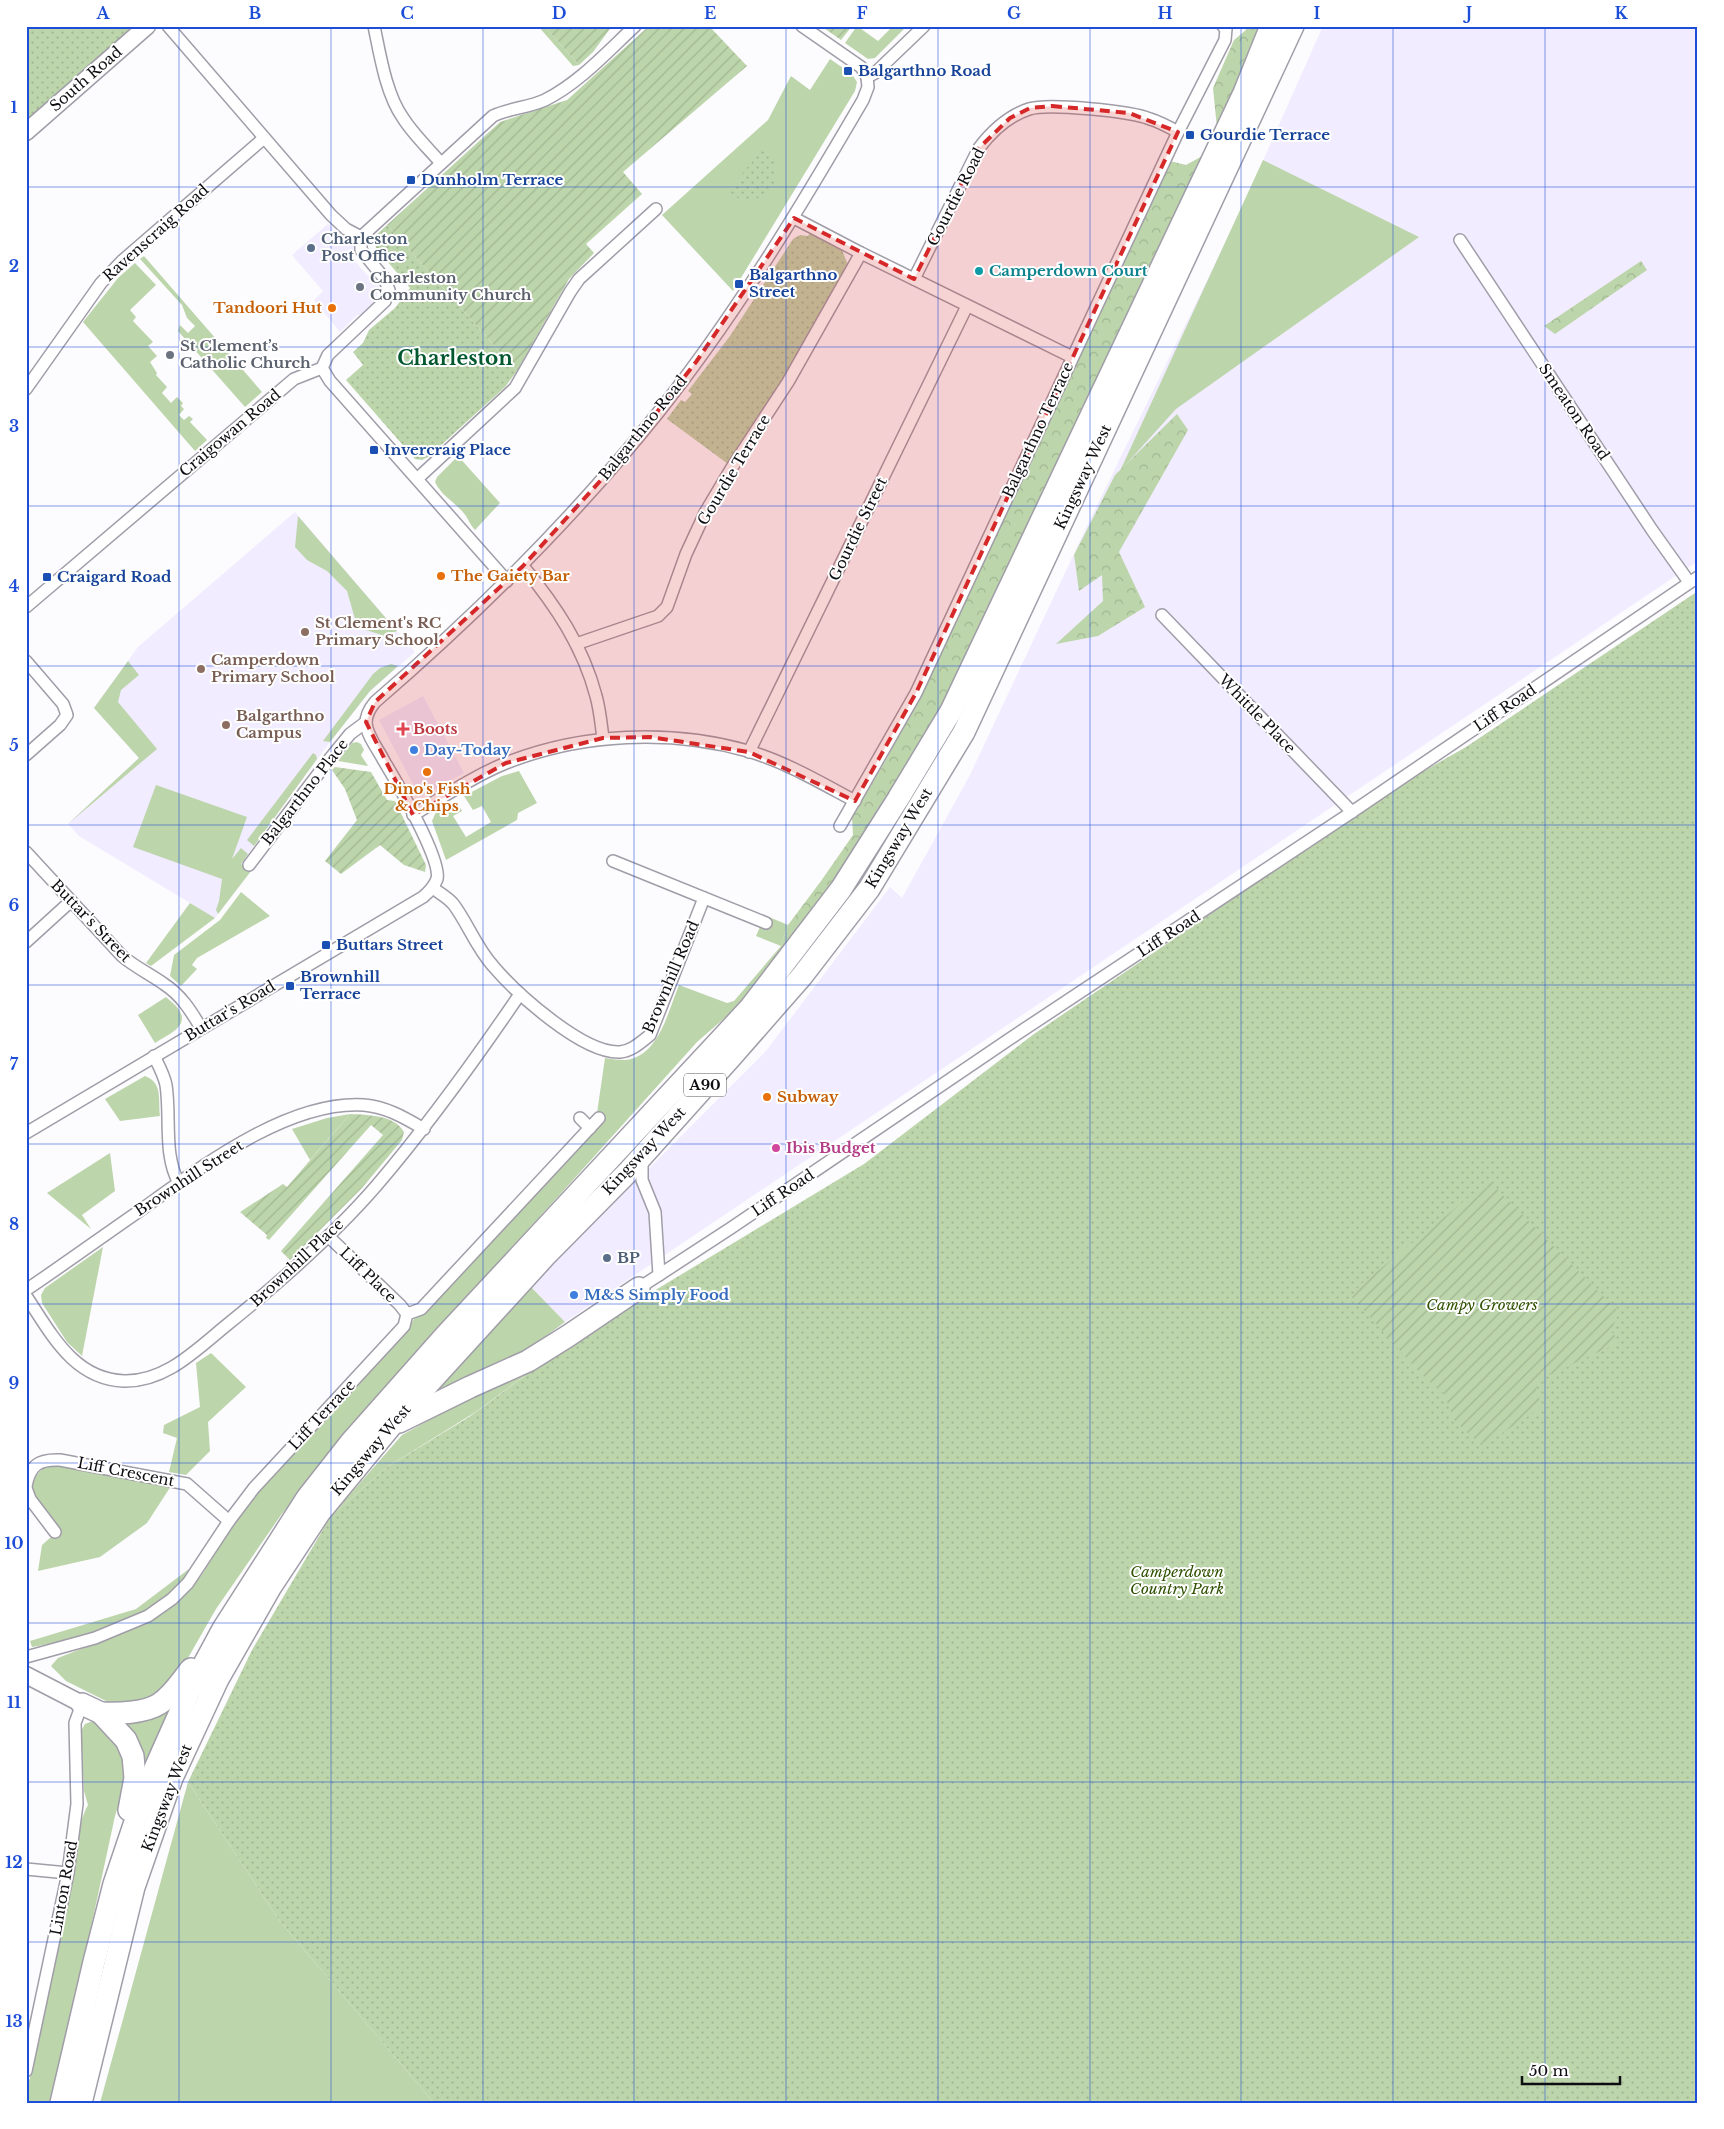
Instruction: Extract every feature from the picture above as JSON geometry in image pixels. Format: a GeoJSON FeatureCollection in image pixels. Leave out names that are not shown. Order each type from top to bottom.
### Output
{"type":"FeatureCollection","features":[{"type":"Feature","properties":{"kind":"highway","name":"Kingsway West"},"geometry":{"type":"LineString","coordinates":[[61,2103],[114,1884],[156,1766],[189,1692],[223,1629],[308,1498],[351,1442],[445,1336],[750,1008],[840,889],[898,799],[951,710],[1244,93],[1271,26]]}},
{"type":"Feature","properties":{"kind":"highway","name":"Kingsway West"},"geometry":{"type":"LineString","coordinates":[[82,2103],[134,1887],[172,1778],[218,1679],[270,1588],[320,1512],[391,1426],[457,1351],[642,1156],[802,976],[869,889],[964,732],[1292,26]]}},
{"type":"Feature","properties":{"kind":"highway"},"geometry":{"type":"LineString","coordinates":[[391,1426],[528,1361],[638,1288]]}},
{"type":"Feature","properties":{"kind":"highway"},"geometry":{"type":"LineString","coordinates":[[91,1709],[121,1714],[158,1706],[171,1694],[223,1629]]}},
{"type":"Feature","properties":{"kind":"highway"},"geometry":{"type":"LineString","coordinates":[[91,1709],[126,1740],[134,1763],[135,1778],[114,1884]]}},
{"type":"Feature","properties":{"kind":"street","name":"South Road"},"geometry":{"type":"LineString","coordinates":[[26,132],[147,26]]}},
{"type":"Feature","properties":{"kind":"street"},"geometry":{"type":"LineString","coordinates":[[168,26],[331,215],[346,229],[361,237]]}},
{"type":"Feature","properties":{"kind":"street"},"geometry":{"type":"LineString","coordinates":[[374,26],[381,62],[397,109],[403,119],[440,162]]}},
{"type":"Feature","properties":{"kind":"street"},"geometry":{"type":"LineString","coordinates":[[507,581],[330,381],[322,368],[328,355],[385,301],[389,290],[384,278],[361,250],[361,237],[492,116],[506,110],[542,101],[559,93],[579,78],[635,26]]}},
{"type":"Feature","properties":{"kind":"street"},"geometry":{"type":"LineString","coordinates":[[802,26],[861,67],[867,77],[875,73],[924,26]]}},
{"type":"Feature","properties":{"kind":"street","name":"Balgarthno Terrace"},"geometry":{"type":"LineString","coordinates":[[840,826],[916,693],[1178,132],[1225,40],[1224,28]]}},
{"type":"Feature","properties":{"kind":"street","name":"Balgarthno Road"},"geometry":{"type":"LineString","coordinates":[[366,722],[368,712],[374,702],[431,653],[523,566],[621,458],[658,413],[742,298],[794,218],[863,100],[868,87],[867,77]]}},
{"type":"Feature","properties":{"kind":"street","name":"Gourdie Road"},"geometry":{"type":"LineString","coordinates":[[914,279],[979,148],[990,134],[1010,118],[1030,108],[1062,107],[1130,113],[1150,118],[1178,132]]}},
{"type":"Feature","properties":{"kind":"street","name":"Ravenscraig Road"},"geometry":{"type":"LineString","coordinates":[[28,383],[101,283],[122,261],[264,138]]}},
{"type":"Feature","properties":{"kind":"street"},"geometry":{"type":"LineString","coordinates":[[417,479],[515,388],[579,279],[656,209]]}},
{"type":"Feature","properties":{"kind":"street"},"geometry":{"type":"LineString","coordinates":[[794,218],[1072,357]]}},
{"type":"Feature","properties":{"kind":"street","name":"Smeaton Road"},"geometry":{"type":"LineString","coordinates":[[1460,240],[1652,530],[1694,580]]}},
{"type":"Feature","properties":{"kind":"street","name":"Gourdie Terrace"},"geometry":{"type":"LineString","coordinates":[[576,644],[658,616],[667,608],[686,554],[706,511],[788,382],[861,253]]}},
{"type":"Feature","properties":{"kind":"street","name":"Gourdie Street"},"geometry":{"type":"LineString","coordinates":[[749,752],[967,306]]}},
{"type":"Feature","properties":{"kind":"street","name":"Craigowan Road"},"geometry":{"type":"LineString","coordinates":[[26,607],[294,379],[322,368]]}},
{"type":"Feature","properties":{"kind":"street"},"geometry":{"type":"LineString","coordinates":[[523,566],[555,608],[587,667],[596,697],[603,738]]}},
{"type":"Feature","properties":{"kind":"street","name":"Liff Road"},"geometry":{"type":"LineString","coordinates":[[638,1288],[1352,812],[1694,580]]}},
{"type":"Feature","properties":{"kind":"street","name":"Whittle Place"},"geometry":{"type":"LineString","coordinates":[[1162,616],[1352,812]]}},
{"type":"Feature","properties":{"kind":"street"},"geometry":{"type":"LineString","coordinates":[[26,661],[63,704],[67,715],[60,725],[26,755]]}},
{"type":"Feature","properties":{"kind":"street"},"geometry":{"type":"LineString","coordinates":[[366,722],[370,737],[413,815],[437,865],[437,878],[432,888]]}},
{"type":"Feature","properties":{"kind":"street","name":"Balgarthno Place"},"geometry":{"type":"LineString","coordinates":[[249,865],[350,734],[366,722]]}},
{"type":"Feature","properties":{"kind":"street"},"geometry":{"type":"LineString","coordinates":[[413,815],[455,789],[506,763],[554,748],[603,738],[668,739],[702,742],[749,752],[793,769],[855,801]]}},
{"type":"Feature","properties":{"kind":"street","name":"Buttar's Street"},"geometry":{"type":"LineString","coordinates":[[26,852],[122,956],[135,967],[164,983],[175,992],[187,1006],[201,1028]]}},
{"type":"Feature","properties":{"kind":"street"},"geometry":{"type":"LineString","coordinates":[[613,861],[766,923]]}},
{"type":"Feature","properties":{"kind":"street","name":"Brownhill Road"},"geometry":{"type":"LineString","coordinates":[[432,888],[453,903],[474,942],[492,965],[520,994],[553,1022],[584,1041],[606,1050],[621,1052],[636,1046],[650,1035],[704,898]]}},
{"type":"Feature","properties":{"kind":"street","name":"Buttar's Road"},"geometry":{"type":"LineString","coordinates":[[26,1133],[423,897],[432,888]]}},
{"type":"Feature","properties":{"kind":"street"},"geometry":{"type":"LineString","coordinates":[[26,942],[71,901]]}},
{"type":"Feature","properties":{"kind":"street","name":"Brownhill Place"},"geometry":{"type":"LineString","coordinates":[[26,1296],[61,1348],[81,1368],[101,1377],[124,1381],[150,1378],[176,1366],[255,1302],[328,1236],[376,1186],[424,1129],[469,1069],[520,994]]}},
{"type":"Feature","properties":{"kind":"street"},"geometry":{"type":"LineString","coordinates":[[154,1056],[166,1086],[172,1170],[179,1183]]}},
{"type":"Feature","properties":{"kind":"street","name":"Brownhill Street"},"geometry":{"type":"LineString","coordinates":[[26,1290],[221,1154],[260,1133],[297,1117],[334,1107],[365,1105],[394,1112],[424,1129]]}},
{"type":"Feature","properties":{"kind":"street"},"geometry":{"type":"LineString","coordinates":[[580,1118],[590,1128]]}},
{"type":"Feature","properties":{"kind":"street","name":"Liff Terrace"},"geometry":{"type":"LineString","coordinates":[[26,1657],[96,1638],[148,1616],[172,1599],[188,1583],[229,1521],[254,1488],[404,1326],[407,1314],[421,1308],[599,1118]]}},
{"type":"Feature","properties":{"kind":"street"},"geometry":{"type":"LineString","coordinates":[[642,1156],[642,1180],[654,1212],[659,1275]]}},
{"type":"Feature","properties":{"kind":"street","name":"Liff Place"},"geometry":{"type":"LineString","coordinates":[[328,1236],[407,1314]]}},
{"type":"Feature","properties":{"kind":"street","name":"Liff Crescent"},"geometry":{"type":"LineString","coordinates":[[55,1532],[30,1499],[26,1487],[28,1474],[36,1464],[47,1459],[187,1484],[229,1521]]}},
{"type":"Feature","properties":{"kind":"street"},"geometry":{"type":"LineString","coordinates":[[26,1675],[91,1709]]}},
{"type":"Feature","properties":{"kind":"street","name":"Linton Road"},"geometry":{"type":"LineString","coordinates":[[26,2071],[68,1873],[77,1804],[75,1723],[91,1709]]}},
{"type":"Feature","properties":{"kind":"street"},"geometry":{"type":"LineString","coordinates":[[26,1870],[68,1873]]}},
{"type":"Feature","properties":{"kind":"highlighted area"},"geometry":{"type":"Polygon","coordinates":[[[1052,106],[1129,113],[1178,132],[916,693],[855,801],[749,752],[650,737],[603,738],[506,763],[413,815],[366,722],[375,702],[523,566],[621,458],[696,362],[794,218],[914,279],[979,148],[1010,118],[1030,108],[1052,106]]]}},
{"type":"Feature","properties":{"kind":"shaded area"},"geometry":{"type":"Polygon","coordinates":[[[1323,26],[1698,26],[1698,561],[565,1322],[531,1287],[766,1051],[890,887],[902,898],[970,775],[1087,526],[1237,219],[1323,26]]]}},
{"type":"Feature","properties":{"kind":"shaded area"},"geometry":{"type":"Polygon","coordinates":[[[328,224],[338,235],[345,235],[354,246],[353,259],[367,275],[373,275],[379,286],[375,304],[363,315],[357,315],[340,332],[314,300],[323,291],[292,255],[328,224]]]}},
{"type":"Feature","properties":{"kind":"shaded area","name":"Balgarthno Campus"},"geometry":{"type":"Polygon","coordinates":[[[295,512],[415,652],[370,691],[330,742],[241,863],[251,871],[215,918],[79,836],[68,824],[139,758],[94,708],[138,647],[295,512]]]}},
{"type":"Feature","properties":{"kind":"shaded area"},"geometry":{"type":"Polygon","coordinates":[[[423,696],[464,773],[420,797],[379,720],[423,696]]]}},
{"type":"Feature","properties":{"kind":"green space"},"geometry":{"type":"Polygon","coordinates":[[[26,26],[137,26],[26,123],[26,26]]]}},
{"type":"Feature","properties":{"kind":"green space"},"geometry":{"type":"Polygon","coordinates":[[[538,26],[544,26],[579,65],[573,66],[538,26]]]}},
{"type":"Feature","properties":{"kind":"green space"},"geometry":{"type":"Polygon","coordinates":[[[544,26],[612,26],[593,52],[579,65],[544,26]]]}},
{"type":"Feature","properties":{"kind":"green space"},"geometry":{"type":"Polygon","coordinates":[[[649,26],[709,26],[747,66],[623,172],[642,194],[586,244],[594,253],[569,279],[517,371],[387,225],[500,122],[567,100],[649,26]]]}},
{"type":"Feature","properties":{"kind":"green space"},"geometry":{"type":"Polygon","coordinates":[[[821,26],[852,26],[841,40],[821,26]]]}},
{"type":"Feature","properties":{"kind":"green space"},"geometry":{"type":"Polygon","coordinates":[[[857,26],[878,41],[893,26],[907,26],[875,58],[868,59],[845,43],[857,26]]]}},
{"type":"Feature","properties":{"kind":"green space"},"geometry":{"type":"Polygon","coordinates":[[[1245,26],[1263,26],[1217,128],[1213,88],[1234,40],[1246,30],[1245,26]]]}},
{"type":"Feature","properties":{"kind":"green space"},"geometry":{"type":"Polygon","coordinates":[[[830,59],[852,74],[857,82],[855,91],[733,291],[662,215],[768,120],[791,76],[810,90],[830,59]]]}},
{"type":"Feature","properties":{"kind":"green space"},"geometry":{"type":"Polygon","coordinates":[[[764,148],[773,158],[776,168],[776,176],[770,190],[764,195],[749,200],[739,198],[727,191],[764,148]]]}},
{"type":"Feature","properties":{"kind":"green space"},"geometry":{"type":"Polygon","coordinates":[[[1204,155],[941,706],[891,795],[834,884],[786,948],[781,945],[788,925],[853,835],[852,818],[887,758],[919,695],[1170,161],[1186,165],[1204,155]]]}},
{"type":"Feature","properties":{"kind":"green space"},"geometry":{"type":"Polygon","coordinates":[[[1263,160],[1419,237],[1176,409],[1120,471],[1263,160]]]}},
{"type":"Feature","properties":{"kind":"green space"},"geometry":{"type":"Polygon","coordinates":[[[387,225],[517,371],[505,387],[428,457],[422,460],[415,459],[346,380],[363,365],[353,352],[363,343],[369,330],[395,308],[410,288],[376,248],[374,237],[387,225]]]}},
{"type":"Feature","properties":{"kind":"green space"},"geometry":{"type":"Polygon","coordinates":[[[810,233],[842,250],[848,265],[784,378],[728,464],[667,419],[681,400],[685,402],[692,394],[688,391],[730,336],[793,239],[800,235],[808,236],[810,233]]]}},
{"type":"Feature","properties":{"kind":"green space"},"geometry":{"type":"Polygon","coordinates":[[[144,256],[262,392],[245,407],[178,331],[180,325],[188,333],[195,326],[187,318],[182,305],[140,259],[144,256]]]}},
{"type":"Feature","properties":{"kind":"green space"},"geometry":{"type":"Polygon","coordinates":[[[1641,261],[1647,270],[1555,334],[1544,326],[1641,261]]]}},
{"type":"Feature","properties":{"kind":"green space"},"geometry":{"type":"Polygon","coordinates":[[[135,263],[156,285],[130,310],[136,317],[133,321],[153,342],[148,346],[157,356],[150,362],[157,373],[156,375],[167,387],[162,393],[171,403],[177,397],[183,403],[181,406],[184,409],[179,415],[184,420],[189,416],[193,419],[190,422],[207,440],[195,451],[83,322],[118,278],[135,263]]]}},
{"type":"Feature","properties":{"kind":"green space"},"geometry":{"type":"Polygon","coordinates":[[[1177,414],[1188,430],[1119,552],[1145,607],[1098,636],[1056,644],[1103,601],[1102,575],[1079,591],[1074,555],[1115,475],[1177,414]]]}},
{"type":"Feature","properties":{"kind":"green space"},"geometry":{"type":"Polygon","coordinates":[[[458,456],[500,503],[475,530],[462,511],[442,492],[435,482],[437,477],[458,456]]]}},
{"type":"Feature","properties":{"kind":"green space"},"geometry":{"type":"Polygon","coordinates":[[[298,516],[397,631],[385,636],[366,630],[355,619],[347,591],[327,571],[307,560],[295,547],[298,516]]]}},
{"type":"Feature","properties":{"kind":"green space","name":"Camperdown Country Park"},"geometry":{"type":"Polygon","coordinates":[[[1698,591],[1698,2103],[434,2103],[279,1920],[188,1782],[252,1650],[331,1516],[387,1467],[469,1417],[548,1359],[606,1320],[864,1164],[1034,1034],[1228,902],[1259,876],[1352,812],[1466,747],[1698,591]]]}},
{"type":"Feature","properties":{"kind":"green space"},"geometry":{"type":"Polygon","coordinates":[[[128,661],[139,675],[121,690],[118,702],[157,749],[68,824],[139,758],[94,708],[128,661]]]}},
{"type":"Feature","properties":{"kind":"green space"},"geometry":{"type":"Polygon","coordinates":[[[391,664],[398,666],[370,691],[330,742],[323,741],[373,674],[380,668],[391,664]]]}},
{"type":"Feature","properties":{"kind":"green space"},"geometry":{"type":"Polygon","coordinates":[[[357,742],[361,744],[364,750],[361,755],[368,766],[338,761],[352,743],[357,742]]]}},
{"type":"Feature","properties":{"kind":"green space"},"geometry":{"type":"Polygon","coordinates":[[[313,753],[317,759],[254,846],[247,840],[313,753]]]}},
{"type":"Feature","properties":{"kind":"green space"},"geometry":{"type":"Polygon","coordinates":[[[335,767],[371,772],[387,800],[395,801],[426,865],[425,872],[404,865],[380,845],[341,874],[325,861],[357,820],[345,789],[332,770],[335,767]]]}},
{"type":"Feature","properties":{"kind":"green space"},"geometry":{"type":"Polygon","coordinates":[[[519,771],[537,803],[518,813],[517,820],[446,860],[432,821],[436,812],[456,801],[462,811],[453,816],[466,837],[491,822],[482,806],[473,810],[464,796],[502,776],[519,771]]]}},
{"type":"Feature","properties":{"kind":"green space"},"geometry":{"type":"Polygon","coordinates":[[[156,785],[247,817],[232,859],[241,848],[248,854],[241,864],[251,871],[218,914],[216,910],[222,879],[133,847],[156,785]]]}},
{"type":"Feature","properties":{"kind":"green space"},"geometry":{"type":"Polygon","coordinates":[[[241,892],[270,916],[197,958],[192,965],[197,969],[181,986],[170,976],[174,955],[220,920],[241,892]]]}},
{"type":"Feature","properties":{"kind":"green space"},"geometry":{"type":"Polygon","coordinates":[[[190,903],[215,918],[151,966],[146,963],[190,903]]]}},
{"type":"Feature","properties":{"kind":"green space"},"geometry":{"type":"Polygon","coordinates":[[[769,917],[788,925],[781,945],[786,948],[735,1009],[697,1042],[368,1408],[281,1515],[216,1609],[169,1691],[122,1709],[66,1681],[51,1666],[58,1658],[152,1621],[176,1604],[201,1576],[224,1539],[259,1491],[406,1332],[414,1319],[429,1309],[604,1120],[597,1113],[605,1058],[625,1060],[637,1057],[646,1051],[661,1031],[679,985],[727,1003],[734,1001],[781,946],[756,936],[760,927],[764,927],[769,917]]]}},
{"type":"Feature","properties":{"kind":"green space"},"geometry":{"type":"Polygon","coordinates":[[[166,997],[179,1010],[182,1017],[181,1022],[179,1027],[155,1043],[138,1015],[166,997]]]}},
{"type":"Feature","properties":{"kind":"green space"},"geometry":{"type":"Polygon","coordinates":[[[145,1076],[151,1079],[157,1087],[160,1116],[120,1121],[105,1099],[145,1076]]]}},
{"type":"Feature","properties":{"kind":"green space"},"geometry":{"type":"Polygon","coordinates":[[[350,1114],[310,1160],[292,1129],[327,1118],[350,1114]]]}},
{"type":"Feature","properties":{"kind":"green space"},"geometry":{"type":"Polygon","coordinates":[[[350,1114],[380,1117],[394,1122],[404,1132],[402,1140],[362,1188],[290,1260],[281,1251],[383,1135],[371,1125],[269,1240],[266,1238],[267,1235],[240,1212],[283,1184],[287,1187],[350,1114]]]}},
{"type":"Feature","properties":{"kind":"green space"},"geometry":{"type":"Polygon","coordinates":[[[110,1153],[115,1191],[82,1215],[91,1229],[47,1193],[110,1153]]]}},
{"type":"Feature","properties":{"kind":"green space","name":"Campy Growers"},"geometry":{"type":"Polygon","coordinates":[[[1489,1181],[1619,1312],[1611,1331],[1620,1342],[1534,1382],[1542,1407],[1482,1446],[1454,1420],[1444,1394],[1420,1373],[1352,1297],[1359,1286],[1489,1181]]]}},
{"type":"Feature","properties":{"kind":"green space"},"geometry":{"type":"Polygon","coordinates":[[[103,1247],[82,1356],[67,1342],[42,1303],[41,1295],[45,1288],[103,1247]]]}},
{"type":"Feature","properties":{"kind":"green space"},"geometry":{"type":"Polygon","coordinates":[[[531,1287],[565,1322],[513,1360],[423,1401],[531,1287]]]}},
{"type":"Feature","properties":{"kind":"green space"},"geometry":{"type":"Polygon","coordinates":[[[211,1353],[246,1387],[208,1422],[210,1451],[186,1475],[169,1472],[177,1438],[163,1433],[164,1425],[200,1407],[196,1363],[211,1353]]]}},
{"type":"Feature","properties":{"kind":"green space"},"geometry":{"type":"Polygon","coordinates":[[[530,1372],[474,1413],[387,1467],[331,1516],[402,1435],[477,1394],[517,1375],[530,1372]]]}},
{"type":"Feature","properties":{"kind":"green space"},"geometry":{"type":"Polygon","coordinates":[[[59,1465],[171,1486],[147,1523],[100,1557],[38,1571],[42,1545],[59,1530],[34,1496],[32,1480],[44,1467],[59,1465]]]}},
{"type":"Feature","properties":{"kind":"green space"},"geometry":{"type":"Polygon","coordinates":[[[191,1569],[168,1596],[138,1616],[103,1630],[32,1647],[30,1641],[136,1609],[191,1569]]]}},
{"type":"Feature","properties":{"kind":"green space"},"geometry":{"type":"Polygon","coordinates":[[[175,1697],[142,1779],[119,1719],[175,1697]]]}},
{"type":"Feature","properties":{"kind":"green space"},"geometry":{"type":"Polygon","coordinates":[[[93,1721],[112,1731],[130,1757],[125,1796],[119,1803],[115,1816],[53,2103],[26,2103],[26,2095],[72,1883],[81,1823],[88,1805],[84,1791],[81,1731],[85,1724],[93,1721]]]}},
{"type":"Feature","properties":{"kind":"green space"},"geometry":{"type":"Polygon","coordinates":[[[188,1782],[279,1920],[434,2103],[100,2103],[188,1782]]]}},
{"type":"Feature","properties":{"kind":"place","name":"Balgarthno Road"},"geometry":{"type":"Point","coordinates":[848,71]}},
{"type":"Feature","properties":{"kind":"place","name":"Gourdie Terrace"},"geometry":{"type":"Point","coordinates":[1190,135]}},
{"type":"Feature","properties":{"kind":"place","name":"Dunholm Terrace"},"geometry":{"type":"Point","coordinates":[411,180]}},
{"type":"Feature","properties":{"kind":"place","name":"Charleston Post Office"},"geometry":{"type":"Point","coordinates":[311,248]}},
{"type":"Feature","properties":{"kind":"place","name":"Camperdown Court"},"geometry":{"type":"Point","coordinates":[979,271]}},
{"type":"Feature","properties":{"kind":"place","name":"Balgarthno Street"},"geometry":{"type":"Point","coordinates":[739,284]}},
{"type":"Feature","properties":{"kind":"place","name":"Charleston Community Church"},"geometry":{"type":"Point","coordinates":[360,287]}},
{"type":"Feature","properties":{"kind":"place","name":"Tandoori Hut"},"geometry":{"type":"Point","coordinates":[332,308]}},
{"type":"Feature","properties":{"kind":"place","name":"St Clement’s Catholic Church"},"geometry":{"type":"Point","coordinates":[170,355]}},
{"type":"Feature","properties":{"kind":"place","name":"Invercraig Place"},"geometry":{"type":"Point","coordinates":[374,450]}},
{"type":"Feature","properties":{"kind":"place","name":"The Gaiety Bar"},"geometry":{"type":"Point","coordinates":[441,576]}},
{"type":"Feature","properties":{"kind":"place","name":"Craigard Road"},"geometry":{"type":"Point","coordinates":[47,577]}},
{"type":"Feature","properties":{"kind":"place","name":"St Clement's RC Primary School"},"geometry":{"type":"Point","coordinates":[305,632]}},
{"type":"Feature","properties":{"kind":"place","name":"Camperdown Primary School"},"geometry":{"type":"Point","coordinates":[201,669]}},
{"type":"Feature","properties":{"kind":"place","name":"Balgarthno Campus"},"geometry":{"type":"Point","coordinates":[226,725]}},
{"type":"Feature","properties":{"kind":"place","name":"Boots"},"geometry":{"type":"Point","coordinates":[403,729]}},
{"type":"Feature","properties":{"kind":"place","name":"Day-Today"},"geometry":{"type":"Point","coordinates":[414,750]}},
{"type":"Feature","properties":{"kind":"place","name":"Dino's Fish & Chips"},"geometry":{"type":"Point","coordinates":[427,772]}},
{"type":"Feature","properties":{"kind":"place","name":"Buttars Street"},"geometry":{"type":"Point","coordinates":[326,945]}},
{"type":"Feature","properties":{"kind":"place","name":"Brownhill Terrace"},"geometry":{"type":"Point","coordinates":[290,986]}},
{"type":"Feature","properties":{"kind":"place","name":"Subway"},"geometry":{"type":"Point","coordinates":[767,1097]}},
{"type":"Feature","properties":{"kind":"place","name":"Ibis Budget"},"geometry":{"type":"Point","coordinates":[776,1148]}},
{"type":"Feature","properties":{"kind":"place","name":"BP"},"geometry":{"type":"Point","coordinates":[607,1258]}},
{"type":"Feature","properties":{"kind":"place","name":"M&S Simply Food"},"geometry":{"type":"Point","coordinates":[574,1295]}},
{"type":"Feature","properties":{"kind":"district","name":"Charleston"},"geometry":{"type":"Point","coordinates":[455,358]}}]}
